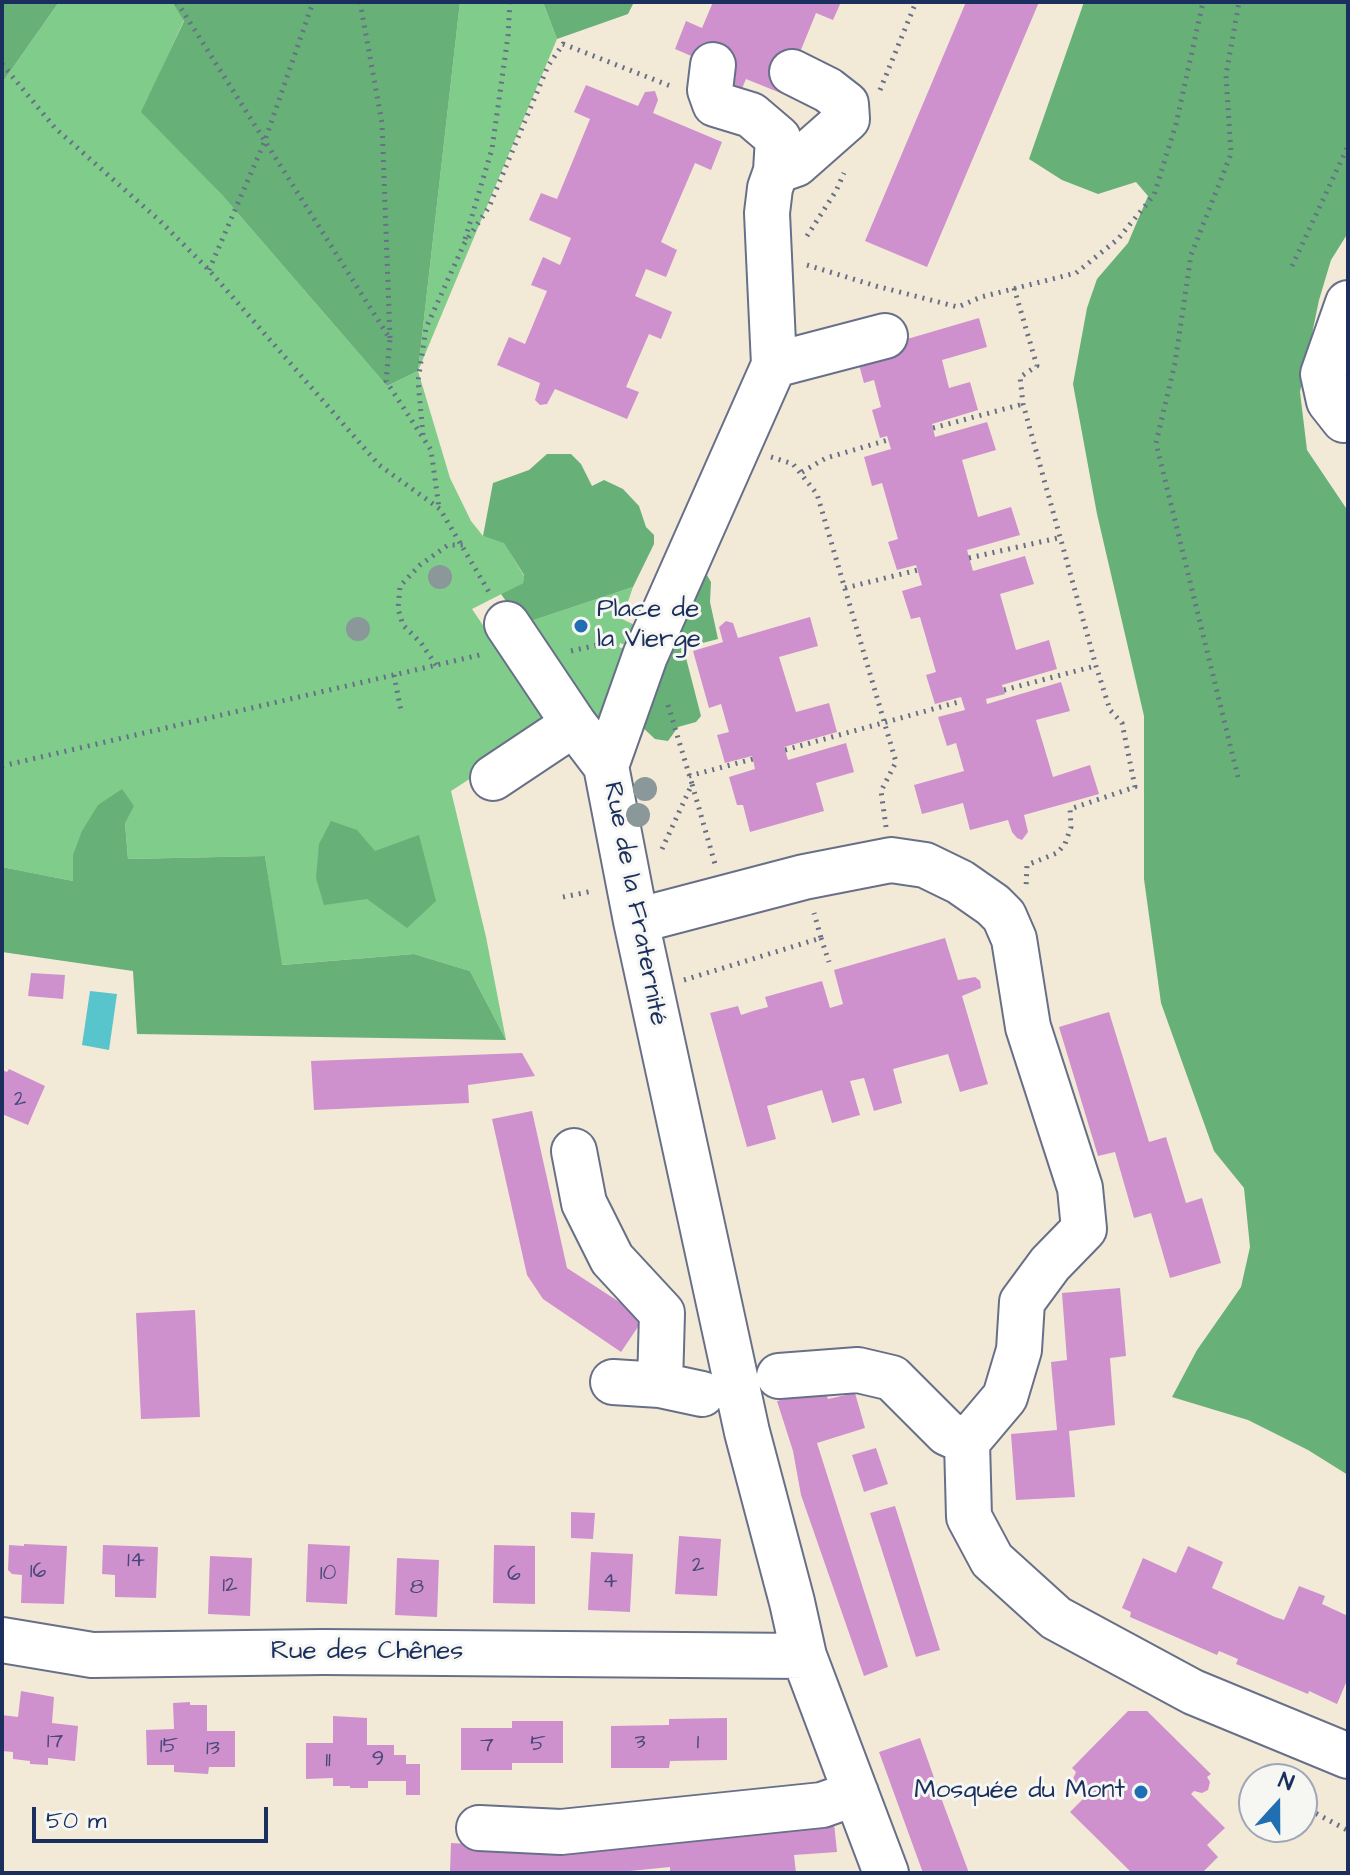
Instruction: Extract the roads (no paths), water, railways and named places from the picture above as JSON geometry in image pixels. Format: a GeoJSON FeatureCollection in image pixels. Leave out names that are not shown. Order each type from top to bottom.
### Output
{"type":"FeatureCollection","features":[{"type":"Feature","properties":{"kind":"street"},"geometry":{"type":"LineString","coordinates":[[776,171],[796,164],[847,119],[846,104],[828,90],[792,72]]}},
{"type":"Feature","properties":{"kind":"street","name":"Rue de la Fraternité"},"geometry":{"type":"LineString","coordinates":[[714,84],[778,138],[776,171],[767,213],[774,365],[641,667],[606,766],[632,903],[747,1432],[804,1656],[886,1873]]}},
{"type":"Feature","properties":{"kind":"street"},"geometry":{"type":"LineString","coordinates":[[1346,419],[1329,401],[1323,374],[1348,303]]}},
{"type":"Feature","properties":{"kind":"street"},"geometry":{"type":"LineString","coordinates":[[774,365],[885,336]]}},
{"type":"Feature","properties":{"kind":"street"},"geometry":{"type":"LineString","coordinates":[[513,635],[606,766]]}},
{"type":"Feature","properties":{"kind":"street"},"geometry":{"type":"LineString","coordinates":[[493,778],[574,724]]}},
{"type":"Feature","properties":{"kind":"street"},"geometry":{"type":"LineString","coordinates":[[632,903],[724,897],[891,860],[925,865],[960,882],[1004,916],[1014,939],[1028,1027],[1080,1188],[1084,1229],[1050,1264],[1022,1302],[1019,1350],[1005,1397],[967,1442],[969,1517],[992,1560],[1056,1618],[1193,1692],[1348,1756]]}},
{"type":"Feature","properties":{"kind":"street"},"geometry":{"type":"LineString","coordinates":[[574,1151],[584,1203],[612,1259],[662,1313],[660,1385]]}},
{"type":"Feature","properties":{"kind":"street"},"geometry":{"type":"LineString","coordinates":[[779,1376],[858,1370],[892,1378],[947,1433],[967,1442]]}},
{"type":"Feature","properties":{"kind":"street"},"geometry":{"type":"LineString","coordinates":[[613,1382],[660,1385],[702,1394]]}},
{"type":"Feature","properties":{"kind":"street","name":"Rue des Chênes"},"geometry":{"type":"LineString","coordinates":[[2,1640],[92,1655],[338,1652],[804,1656]]}},
{"type":"Feature","properties":{"kind":"street"},"geometry":{"type":"LineString","coordinates":[[479,1828],[561,1832],[822,1805],[856,1793]]}},
{"type":"Feature","properties":{"kind":"water"},"geometry":{"type":"Polygon","coordinates":[[[90,991],[117,994],[109,1050],[82,1045],[90,991]]]}},
{"type":"Feature","properties":{"kind":"place","name":"Place de la Vierge"},"geometry":{"type":"Point","coordinates":[581,626]}},
{"type":"Feature","properties":{"kind":"place","name":"Mosquée du Mont"},"geometry":{"type":"Point","coordinates":[1141,1792]}}]}
